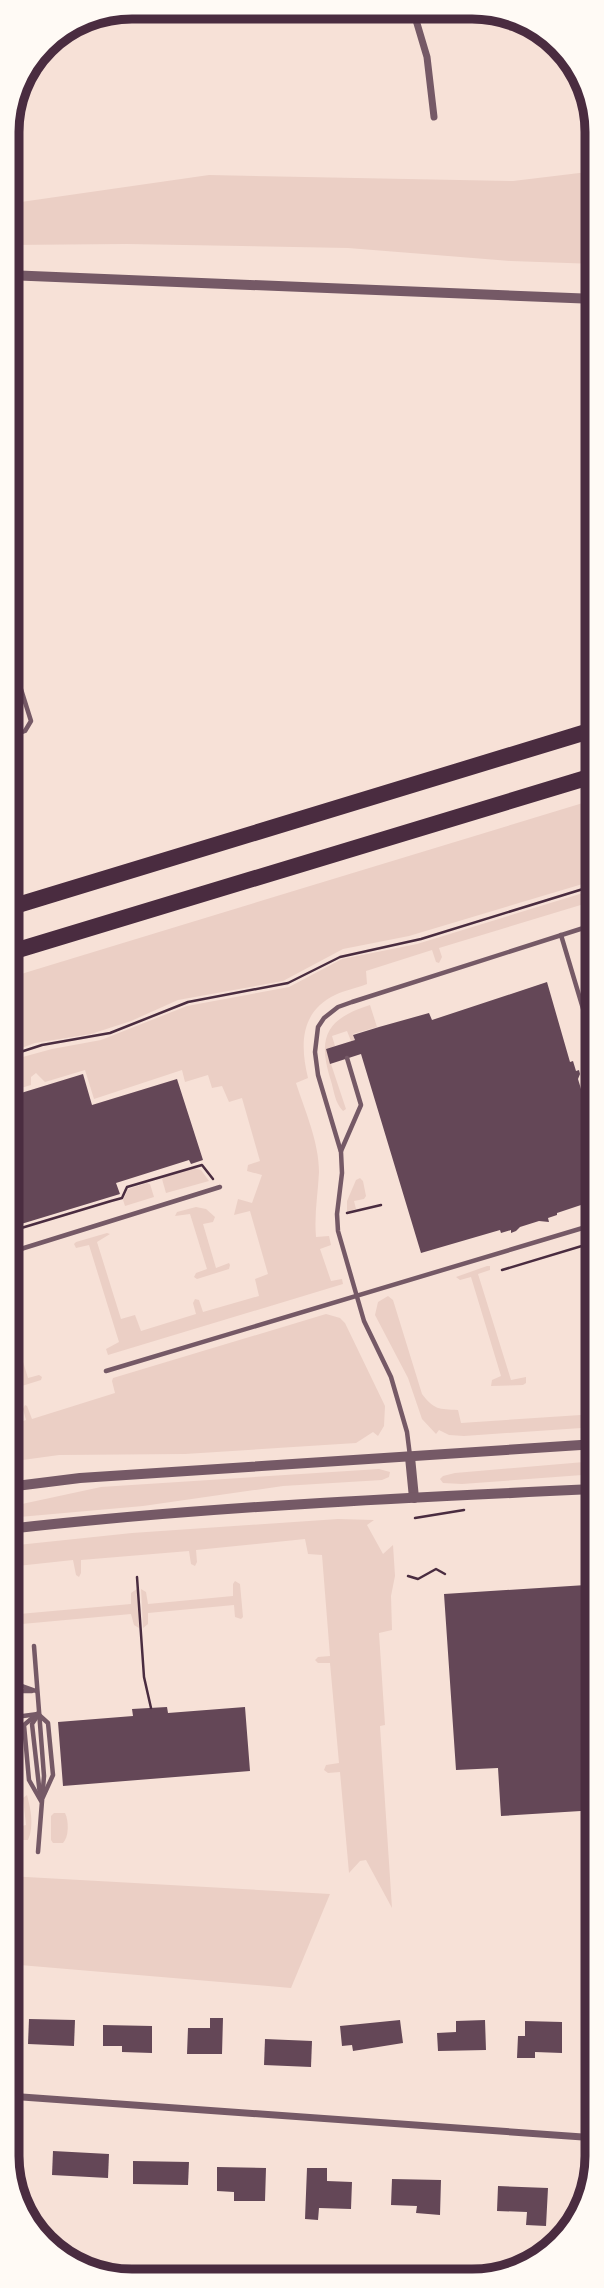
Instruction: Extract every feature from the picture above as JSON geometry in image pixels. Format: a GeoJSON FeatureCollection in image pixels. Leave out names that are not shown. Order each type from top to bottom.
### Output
{"type":"FeatureCollection","features":[{"type":"Feature","properties":{"kind":"highway"},"geometry":{"type":"LineString","coordinates":[[19,905],[585,732]]}},
{"type":"Feature","properties":{"kind":"highway"},"geometry":{"type":"LineString","coordinates":[[19,950],[585,778]]}},
{"type":"Feature","properties":{"kind":"street"},"geometry":{"type":"LineString","coordinates":[[416,19],[427,57],[434,117]]}},
{"type":"Feature","properties":{"kind":"street"},"geometry":{"type":"LineString","coordinates":[[19,275],[585,299]]}},
{"type":"Feature","properties":{"kind":"street"},"geometry":{"type":"LineString","coordinates":[[19,1486],[80,1478],[585,1445]]}},
{"type":"Feature","properties":{"kind":"street"},"geometry":{"type":"LineString","coordinates":[[411,1457],[414,1498]]}},
{"type":"Feature","properties":{"kind":"street"},"geometry":{"type":"LineString","coordinates":[[19,1528],[414,1498],[585,1490]]}},
{"type":"Feature","properties":{"kind":"street"},"geometry":{"type":"LineString","coordinates":[[19,2097],[585,2137]]}},
{"type":"Feature","properties":{"kind":"lane"},"geometry":{"type":"LineString","coordinates":[[19,681],[31,721],[25,731],[19,733]]}},
{"type":"Feature","properties":{"kind":"lane"},"geometry":{"type":"LineString","coordinates":[[411,1457],[407,1432],[391,1377],[364,1321],[338,1231],[341,1152],[318,1075],[314,1052],[318,1027],[324,1018],[338,1007],[585,927]]}},
{"type":"Feature","properties":{"kind":"lane"},"geometry":{"type":"LineString","coordinates":[[561,935],[585,1015]]}},
{"type":"Feature","properties":{"kind":"lane"},"geometry":{"type":"LineString","coordinates":[[341,1152],[361,1105],[347,1059]]}},
{"type":"Feature","properties":{"kind":"lane"},"geometry":{"type":"LineString","coordinates":[[19,1250],[220,1187]]}},
{"type":"Feature","properties":{"kind":"lane"},"geometry":{"type":"LineString","coordinates":[[106,1371],[585,1227]]}},
{"type":"Feature","properties":{"kind":"lane"},"geometry":{"type":"LineString","coordinates":[[34,1646],[38,1714],[48,1723],[53,1775],[41,1801],[38,1852]]}},
{"type":"Feature","properties":{"kind":"lane"},"geometry":{"type":"LineString","coordinates":[[19,1686],[36,1691]]}},
{"type":"Feature","properties":{"kind":"lane"},"geometry":{"type":"LineString","coordinates":[[19,1691],[36,1691]]}},
{"type":"Feature","properties":{"kind":"lane"},"geometry":{"type":"LineString","coordinates":[[19,1717],[38,1714]]}},
{"type":"Feature","properties":{"kind":"lane"},"geometry":{"type":"LineString","coordinates":[[38,1714],[24,1725],[29,1780],[41,1801]]}},
{"type":"Feature","properties":{"kind":"path"},"geometry":{"type":"LineString","coordinates":[[19,1052],[42,1045],[110,1033],[188,1002],[288,984],[340,957],[421,939],[585,888]]}},
{"type":"Feature","properties":{"kind":"path"},"geometry":{"type":"LineString","coordinates":[[19,1229],[111,1202],[122,1198],[127,1187],[202,1165],[220,1187]]}},
{"type":"Feature","properties":{"kind":"path"},"geometry":{"type":"LineString","coordinates":[[337,1214],[381,1205]]}},
{"type":"Feature","properties":{"kind":"path"},"geometry":{"type":"LineString","coordinates":[[502,1270],[585,1245]]}},
{"type":"Feature","properties":{"kind":"path"},"geometry":{"type":"LineString","coordinates":[[522,1255],[524,1263]]}},
{"type":"Feature","properties":{"kind":"path"},"geometry":{"type":"LineString","coordinates":[[408,1576],[418,1579],[436,1569],[445,1574]]}},
{"type":"Feature","properties":{"kind":"path"},"geometry":{"type":"LineString","coordinates":[[137,1577],[144,1677],[151,1708]]}},
{"type":"Feature","properties":{"kind":"shaded area"},"geometry":{"type":"Polygon","coordinates":[[[585,172],[585,264],[511,261],[348,248],[19,245],[19,202],[209,175],[513,181],[585,172]]]}},
{"type":"Feature","properties":{"kind":"shaded area"},"geometry":{"type":"Polygon","coordinates":[[[585,802],[585,883],[409,936],[343,949],[283,981],[178,1000],[131,1021],[91,1034],[35,1043],[19,1049],[19,975],[585,802]]]}},
{"type":"Feature","properties":{"kind":"shaded area"},"geometry":{"type":"Polygon","coordinates":[[[585,892],[585,906],[584,904],[439,948],[442,957],[439,963],[436,962],[432,950],[366,971],[367,984],[335,995],[315,1010],[305,1030],[304,1054],[308,1078],[296,1083],[317,1149],[319,1172],[316,1237],[329,1236],[331,1245],[320,1249],[331,1281],[342,1279],[343,1284],[108,1355],[106,1349],[119,1342],[89,1245],[76,1248],[76,1242],[110,1234],[97,1242],[121,1319],[135,1315],[141,1331],[196,1314],[193,1303],[195,1299],[199,1300],[203,1312],[259,1296],[255,1279],[268,1274],[250,1211],[234,1215],[238,1199],[252,1203],[262,1175],[247,1171],[248,1165],[260,1161],[242,1098],[229,1102],[222,1086],[212,1088],[208,1075],[185,1082],[182,1070],[94,1099],[85,1070],[45,1082],[36,1073],[31,1077],[31,1085],[19,1089],[19,1058],[101,1040],[187,1006],[289,987],[342,959],[417,944],[585,892]]]}},
{"type":"Feature","properties":{"kind":"shaded area"},"geometry":{"type":"Polygon","coordinates":[[[370,1005],[377,1027],[353,1034],[355,1040],[351,1041],[347,1031],[332,1036],[335,1046],[326,1049],[346,1109],[343,1111],[336,1101],[327,1066],[325,1053],[326,1041],[329,1032],[343,1017],[370,1005]]]}},
{"type":"Feature","properties":{"kind":"shaded area"},"geometry":{"type":"Polygon","coordinates":[[[194,1168],[201,1170],[209,1181],[166,1193],[162,1179],[164,1177],[194,1168]]]}},
{"type":"Feature","properties":{"kind":"shaded area"},"geometry":{"type":"Polygon","coordinates":[[[360,1178],[366,1196],[354,1201],[356,1209],[347,1212],[347,1201],[356,1180],[360,1178]]]}},
{"type":"Feature","properties":{"kind":"shaded area"},"geometry":{"type":"Polygon","coordinates":[[[150,1184],[154,1197],[125,1206],[123,1200],[128,1189],[150,1184]]]}},
{"type":"Feature","properties":{"kind":"shaded area"},"geometry":{"type":"Polygon","coordinates":[[[196,1207],[206,1209],[215,1217],[213,1222],[203,1224],[216,1268],[229,1263],[230,1265],[229,1269],[197,1279],[194,1277],[196,1273],[207,1269],[190,1214],[175,1216],[177,1212],[196,1207]]]}},
{"type":"Feature","properties":{"kind":"shaded area"},"geometry":{"type":"Polygon","coordinates":[[[490,1266],[490,1270],[478,1274],[511,1380],[526,1377],[526,1383],[523,1385],[491,1386],[492,1380],[501,1376],[471,1277],[460,1280],[456,1277],[490,1266]]]}},
{"type":"Feature","properties":{"kind":"shaded area"},"geometry":{"type":"Polygon","coordinates":[[[388,1296],[393,1300],[422,1394],[434,1406],[458,1410],[461,1423],[585,1415],[585,1428],[464,1436],[449,1435],[439,1430],[436,1434],[422,1419],[408,1378],[375,1315],[378,1302],[388,1296]]]}},
{"type":"Feature","properties":{"kind":"shaded area"},"geometry":{"type":"Polygon","coordinates":[[[326,1314],[340,1318],[345,1323],[385,1406],[384,1426],[378,1436],[373,1432],[356,1443],[185,1454],[59,1455],[19,1460],[19,1422],[26,1420],[23,1409],[25,1405],[32,1419],[115,1393],[113,1378],[326,1314]]]}},
{"type":"Feature","properties":{"kind":"shaded area"},"geometry":{"type":"Polygon","coordinates":[[[19,1349],[28,1378],[39,1375],[41,1380],[19,1387],[19,1349]]]}},
{"type":"Feature","properties":{"kind":"shaded area"},"geometry":{"type":"Polygon","coordinates":[[[585,1462],[585,1475],[462,1484],[443,1483],[440,1479],[455,1473],[585,1462]]]}},
{"type":"Feature","properties":{"kind":"shaded area"},"geometry":{"type":"Polygon","coordinates":[[[379,1469],[390,1472],[389,1477],[382,1480],[283,1486],[143,1506],[19,1517],[19,1505],[101,1487],[379,1469]]]}},
{"type":"Feature","properties":{"kind":"shaded area"},"geometry":{"type":"Polygon","coordinates":[[[338,1519],[374,1520],[367,1525],[383,1554],[393,1545],[395,1576],[391,1596],[392,1630],[379,1633],[385,1725],[380,1726],[392,1908],[366,1860],[360,1861],[349,1873],[340,1772],[328,1773],[324,1770],[326,1765],[339,1763],[330,1663],[318,1663],[315,1660],[318,1657],[330,1656],[322,1555],[308,1554],[305,1539],[196,1550],[195,1566],[191,1564],[189,1551],[81,1560],[79,1577],[76,1575],[73,1560],[19,1566],[19,1545],[132,1533],[338,1519]]]}},
{"type":"Feature","properties":{"kind":"shaded area"},"geometry":{"type":"Polygon","coordinates":[[[235,1581],[240,1584],[241,1619],[235,1617],[234,1605],[148,1613],[148,1624],[143,1628],[141,1589],[146,1592],[148,1604],[233,1596],[235,1581]]]}},
{"type":"Feature","properties":{"kind":"shaded area"},"geometry":{"type":"Polygon","coordinates":[[[137,1589],[139,1628],[134,1625],[131,1614],[19,1624],[19,1614],[131,1604],[131,1593],[137,1589]]]}},
{"type":"Feature","properties":{"kind":"shaded area"},"geometry":{"type":"Polygon","coordinates":[[[27,1795],[30,1806],[31,1829],[28,1840],[19,1840],[19,1827],[26,1825],[23,1798],[27,1795]]]}},
{"type":"Feature","properties":{"kind":"shaded area"},"geometry":{"type":"Polygon","coordinates":[[[54,1813],[65,1813],[66,1816],[67,1833],[63,1843],[53,1843],[51,1840],[51,1816],[54,1813]]]}},
{"type":"Feature","properties":{"kind":"shaded area"},"geometry":{"type":"Polygon","coordinates":[[[19,1877],[330,1894],[291,1988],[19,1965],[19,1877]]]}},
{"type":"Feature","properties":{"kind":"building"},"geometry":{"type":"Polygon","coordinates":[[[547,982],[570,1062],[573,1061],[576,1071],[579,1070],[578,1079],[585,1100],[585,1204],[557,1213],[548,1218],[549,1222],[539,1221],[511,1233],[511,1230],[501,1233],[500,1230],[421,1253],[361,1054],[330,1064],[326,1049],[355,1040],[353,1035],[429,1013],[432,1020],[547,982]]]}},
{"type":"Feature","properties":{"kind":"building"},"geometry":{"type":"Polygon","coordinates":[[[83,1074],[92,1105],[177,1079],[203,1160],[191,1164],[189,1160],[116,1183],[120,1194],[19,1225],[19,1094],[83,1074]]]}},
{"type":"Feature","properties":{"kind":"building"},"geometry":{"type":"Polygon","coordinates":[[[585,1585],[585,1811],[501,1816],[498,1768],[456,1770],[444,1594],[585,1585]]]}},
{"type":"Feature","properties":{"kind":"building"},"geometry":{"type":"Polygon","coordinates":[[[167,1707],[168,1713],[245,1707],[250,1771],[63,1786],[58,1722],[133,1716],[132,1709],[167,1707]]]}},
{"type":"Feature","properties":{"kind":"building"},"geometry":{"type":"Polygon","coordinates":[[[210,2018],[223,2018],[222,2054],[187,2054],[188,2028],[210,2028],[210,2018]]]}},
{"type":"Feature","properties":{"kind":"building"},"geometry":{"type":"Polygon","coordinates":[[[29,2019],[75,2020],[74,2046],[28,2044],[29,2019]]]}},
{"type":"Feature","properties":{"kind":"building"},"geometry":{"type":"Polygon","coordinates":[[[400,2020],[403,2043],[353,2051],[352,2045],[342,2046],[340,2026],[400,2020]]]}},
{"type":"Feature","properties":{"kind":"building"},"geometry":{"type":"Polygon","coordinates":[[[485,2020],[486,2050],[438,2051],[437,2033],[456,2032],[456,2021],[485,2020]]]}},
{"type":"Feature","properties":{"kind":"building"},"geometry":{"type":"Polygon","coordinates":[[[525,2021],[562,2022],[562,2053],[535,2052],[535,2058],[517,2058],[518,2036],[525,2036],[525,2021]]]}},
{"type":"Feature","properties":{"kind":"building"},"geometry":{"type":"Polygon","coordinates":[[[103,2025],[152,2026],[152,2053],[122,2052],[122,2046],[103,2046],[103,2025]]]}},
{"type":"Feature","properties":{"kind":"building"},"geometry":{"type":"Polygon","coordinates":[[[265,2039],[312,2041],[311,2067],[264,2065],[265,2039]]]}},
{"type":"Feature","properties":{"kind":"building"},"geometry":{"type":"Polygon","coordinates":[[[53,2151],[109,2154],[108,2178],[52,2175],[53,2151]]]}},
{"type":"Feature","properties":{"kind":"building"},"geometry":{"type":"Polygon","coordinates":[[[133,2161],[189,2162],[188,2185],[133,2184],[133,2161]]]}},
{"type":"Feature","properties":{"kind":"building"},"geometry":{"type":"Polygon","coordinates":[[[217,2167],[266,2168],[265,2201],[234,2201],[234,2192],[217,2191],[217,2167]]]}},
{"type":"Feature","properties":{"kind":"building"},"geometry":{"type":"Polygon","coordinates":[[[307,2168],[327,2168],[327,2181],[352,2182],[351,2209],[319,2208],[318,2220],[305,2219],[307,2168]]]}},
{"type":"Feature","properties":{"kind":"building"},"geometry":{"type":"Polygon","coordinates":[[[392,2179],[441,2180],[440,2215],[416,2213],[417,2206],[391,2205],[392,2179]]]}},
{"type":"Feature","properties":{"kind":"building"},"geometry":{"type":"Polygon","coordinates":[[[498,2186],[548,2188],[546,2226],[526,2225],[527,2212],[497,2211],[498,2186]]]}}]}
